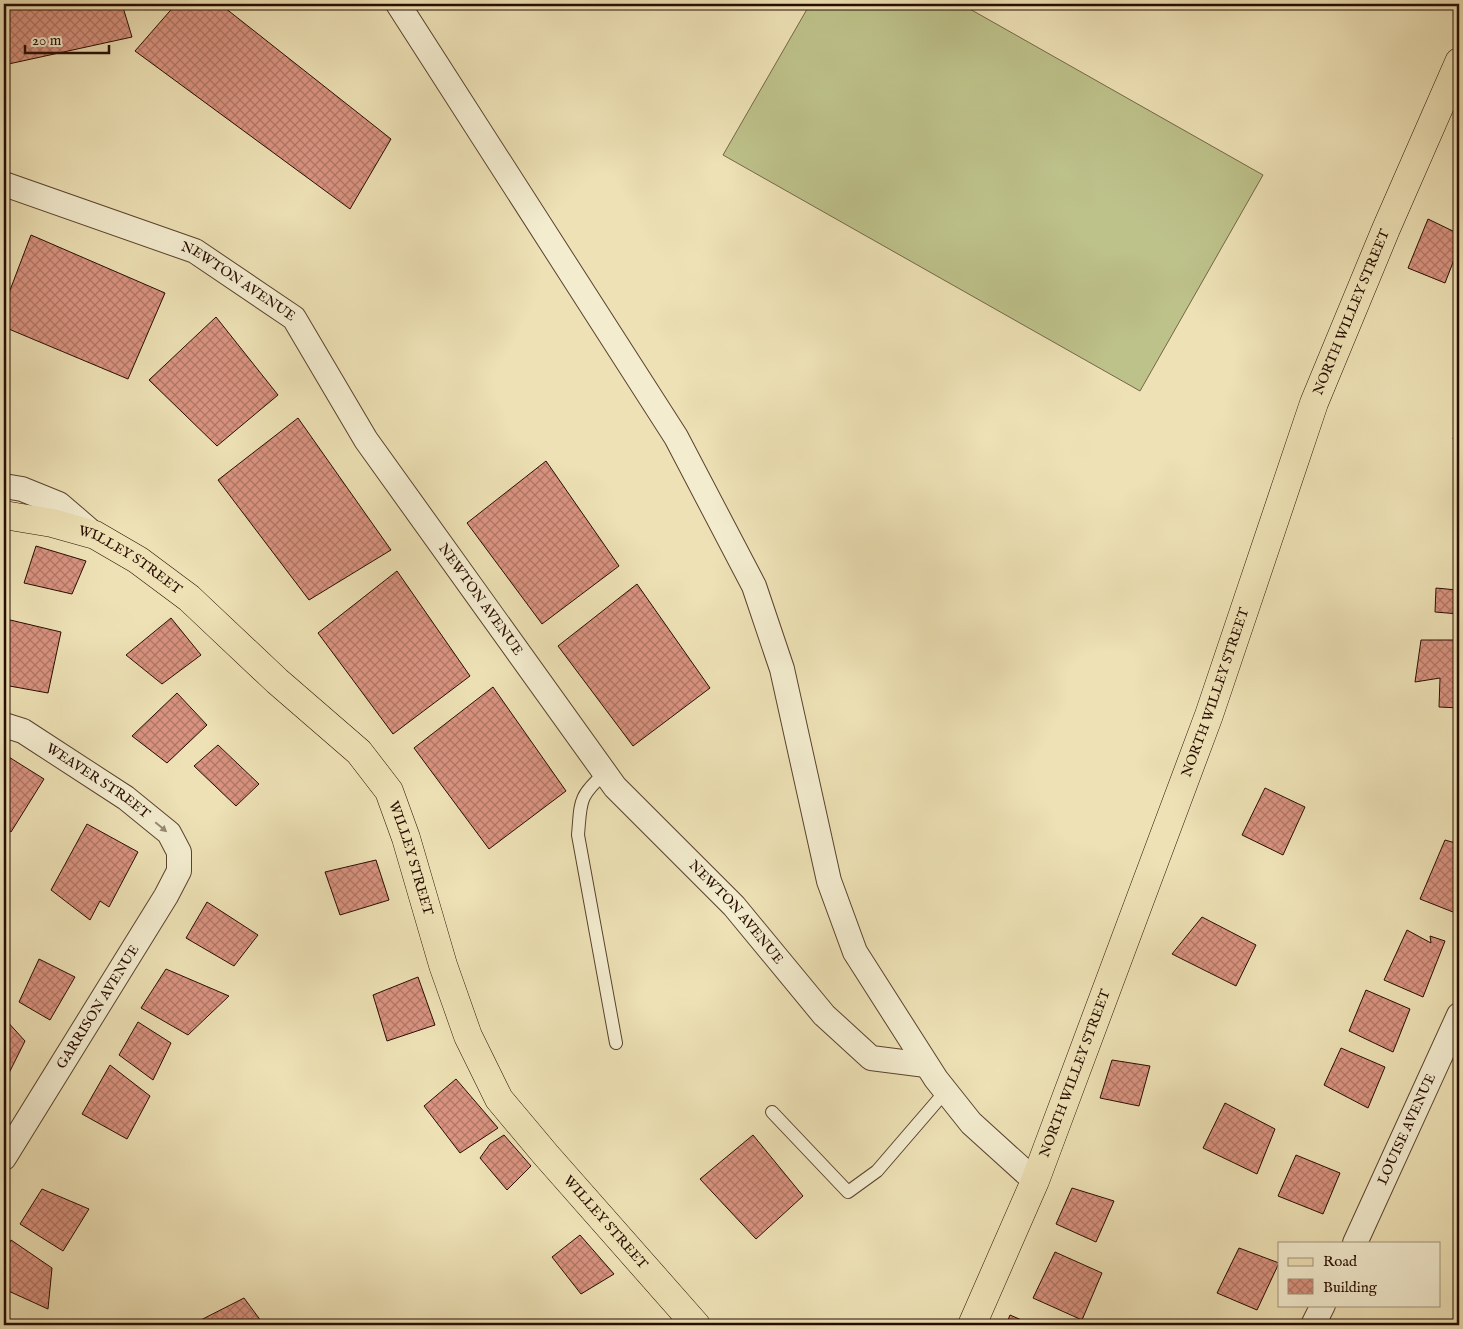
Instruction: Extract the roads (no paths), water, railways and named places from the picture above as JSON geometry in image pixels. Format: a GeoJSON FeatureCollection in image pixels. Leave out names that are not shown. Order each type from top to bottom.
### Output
{"type":"FeatureCollection","features":[{"type":"Feature","properties":{"kind":"main road","name":"NORTH WILLEY STREET"},"geometry":{"type":"LineString","coordinates":[[972,1325],[1035,1181],[1209,715],[1314,404],[1386,229],[1459,62]]}},
{"type":"Feature","properties":{"kind":"main road","name":"WILLEY STREET"},"geometry":{"type":"LineString","coordinates":[[4,515],[52,523],[95,535],[138,560],[189,598],[277,681],[359,752],[390,790],[443,965],[468,1036],[499,1099],[696,1325]]}},
{"type":"Feature","properties":{"kind":"street"},"geometry":{"type":"LineString","coordinates":[[399,4],[676,437],[754,586],[782,670],[829,881],[855,952],[945,1092],[971,1123],[1035,1181]]}},
{"type":"Feature","properties":{"kind":"street","name":"NEWTON AVENUE"},"geometry":{"type":"LineString","coordinates":[[4,184],[195,251],[294,318],[366,440],[615,787],[734,906],[824,1015],[871,1058],[926,1064]]}},
{"type":"Feature","properties":{"kind":"street"},"geometry":{"type":"LineString","coordinates":[[4,486],[22,488],[59,504],[95,535]]}},
{"type":"Feature","properties":{"kind":"street","name":"WEAVER STREET"},"geometry":{"type":"LineString","coordinates":[[4,725],[23,731],[126,798],[169,833],[179,852]]}},
{"type":"Feature","properties":{"kind":"street","name":"GARRISON AVENUE"},"geometry":{"type":"LineString","coordinates":[[4,1158],[166,896],[179,871],[179,852]]}},
{"type":"Feature","properties":{"kind":"street","name":"LOUISE AVENUE"},"geometry":{"type":"LineString","coordinates":[[1355,1242],[1459,1015]]}},
{"type":"Feature","properties":{"kind":"street"},"geometry":{"type":"LineString","coordinates":[[1313,1325],[1322,1306]]}},
{"type":"Feature","properties":{"kind":"lane"},"geometry":{"type":"LineString","coordinates":[[605,773],[586,790],[581,801],[578,835],[616,1044]]}},
{"type":"Feature","properties":{"kind":"lane"},"geometry":{"type":"LineString","coordinates":[[772,1112],[848,1192],[878,1171],[945,1092]]}}]}
